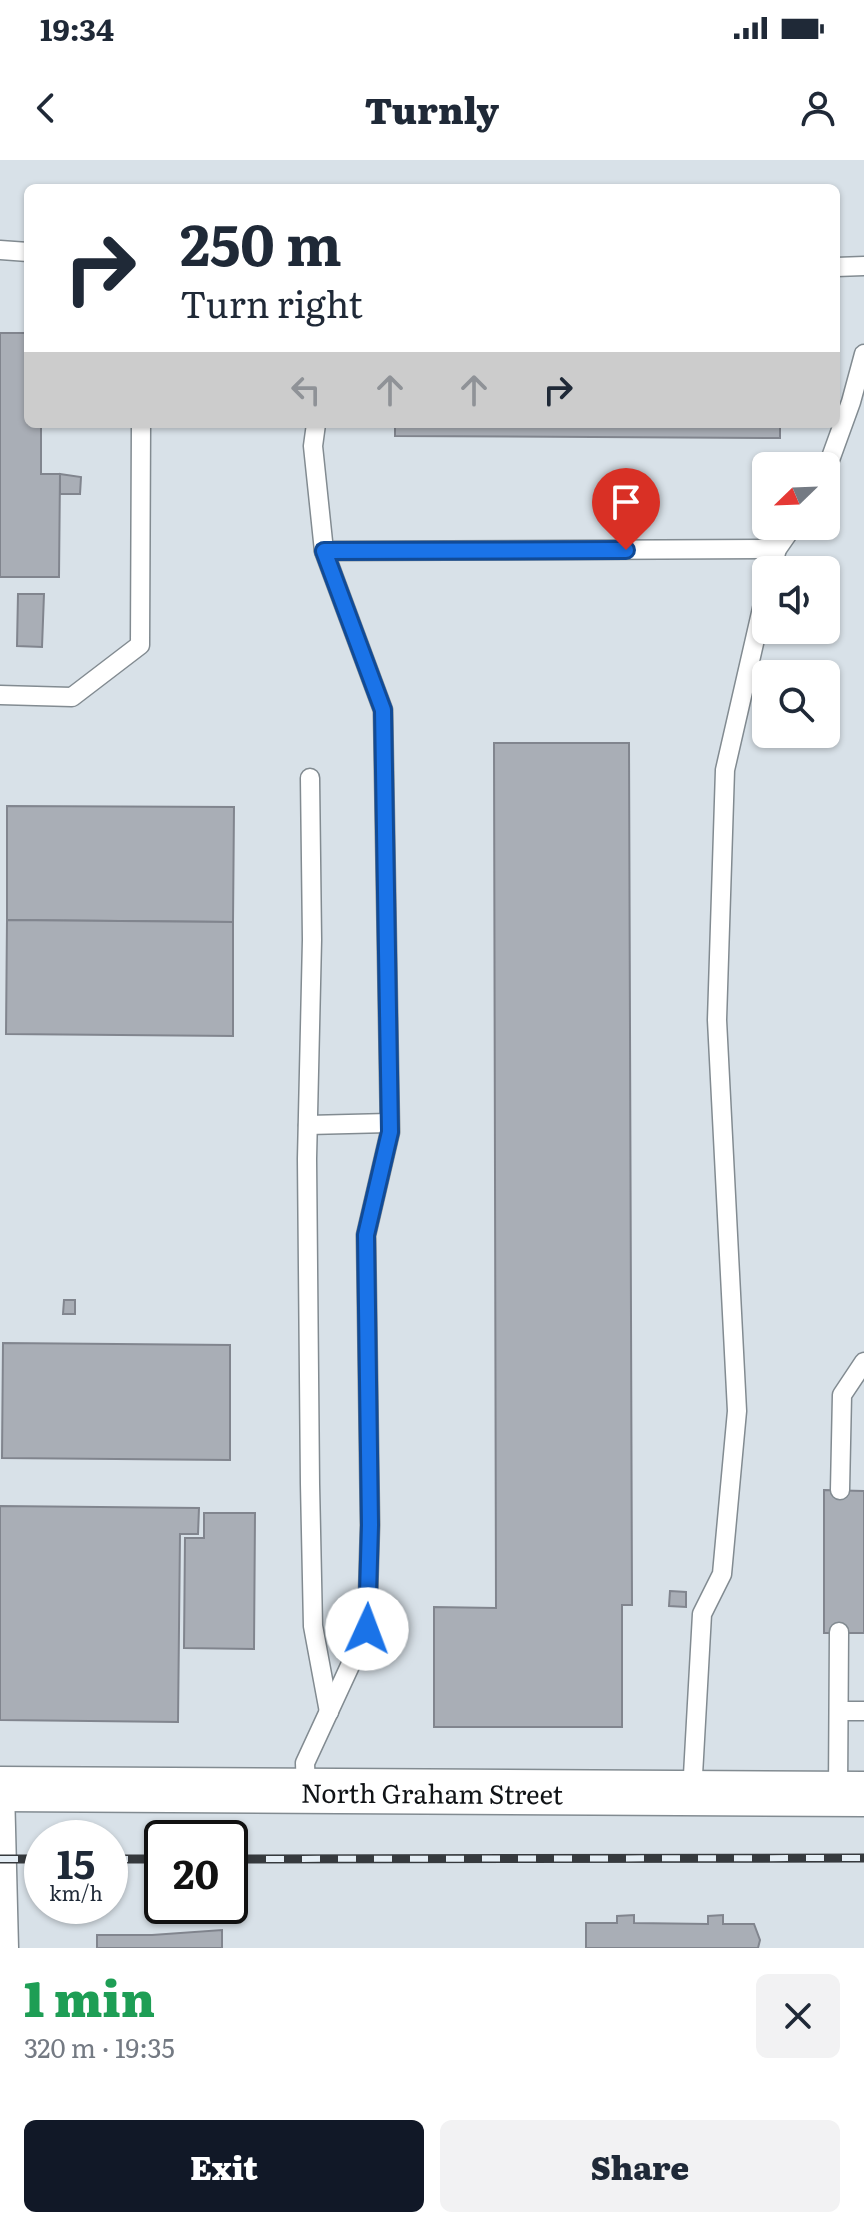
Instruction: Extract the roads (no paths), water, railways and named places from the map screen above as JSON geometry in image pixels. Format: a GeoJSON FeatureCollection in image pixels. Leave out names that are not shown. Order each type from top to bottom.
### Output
{"type":"FeatureCollection","features":[{"type":"Feature","properties":{"kind":"main road","name":"North Graham Street"},"geometry":{"type":"LineString","coordinates":[[2,1789],[851,1794]]}},
{"type":"Feature","properties":{"kind":"lane"},"geometry":{"type":"LineString","coordinates":[[0,250],[24,252]]}},
{"type":"Feature","properties":{"kind":"lane"},"geometry":{"type":"LineString","coordinates":[[840,267],[864,266]]}},
{"type":"Feature","properties":{"kind":"lane"},"geometry":{"type":"LineString","coordinates":[[833,452],[864,354]]}},
{"type":"Feature","properties":{"kind":"lane"},"geometry":{"type":"LineString","coordinates":[[0,695],[72,697],[140,645],[141,428]]}},
{"type":"Feature","properties":{"kind":"lane"},"geometry":{"type":"LineString","coordinates":[[306,1790],[305,1763],[367,1629],[370,1525],[366,1235],[390,1132],[383,710],[324,551],[313,446],[315,428]]}},
{"type":"Feature","properties":{"kind":"lane"},"geometry":{"type":"LineString","coordinates":[[775,556],[783,540]]}},
{"type":"Feature","properties":{"kind":"lane"},"geometry":{"type":"LineString","coordinates":[[324,551],[777,549]]}},
{"type":"Feature","properties":{"kind":"lane"},"geometry":{"type":"LineString","coordinates":[[692,1793],[702,1614],[722,1574],[737,1411],[717,1020],[725,770],[753,644]]}},
{"type":"Feature","properties":{"kind":"lane"},"geometry":{"type":"LineString","coordinates":[[310,778],[312,940],[308,1125],[313,1626],[329,1712]]}},
{"type":"Feature","properties":{"kind":"lane"},"geometry":{"type":"LineString","coordinates":[[308,1125],[389,1123]]}},
{"type":"Feature","properties":{"kind":"lane"},"geometry":{"type":"LineString","coordinates":[[840,1490],[842,1395],[864,1362]]}},
{"type":"Feature","properties":{"kind":"lane"},"geometry":{"type":"LineString","coordinates":[[839,1632],[839,1711],[851,1794]]}},
{"type":"Feature","properties":{"kind":"lane"},"geometry":{"type":"LineString","coordinates":[[839,1711],[864,1711]]}},
{"type":"Feature","properties":{"kind":"lane"},"geometry":{"type":"LineString","coordinates":[[2,1789],[9,1948]]}},
{"type":"Feature","properties":{"kind":"railway"},"geometry":{"type":"LineString","coordinates":[[248,1859],[864,1858]]}},
{"type":"Feature","properties":{"kind":"railway"},"geometry":{"type":"LineString","coordinates":[[0,1859],[24,1859]]}},
{"type":"Feature","properties":{"kind":"railway"},"geometry":{"type":"LineString","coordinates":[[128,1859],[144,1859]]}}]}
